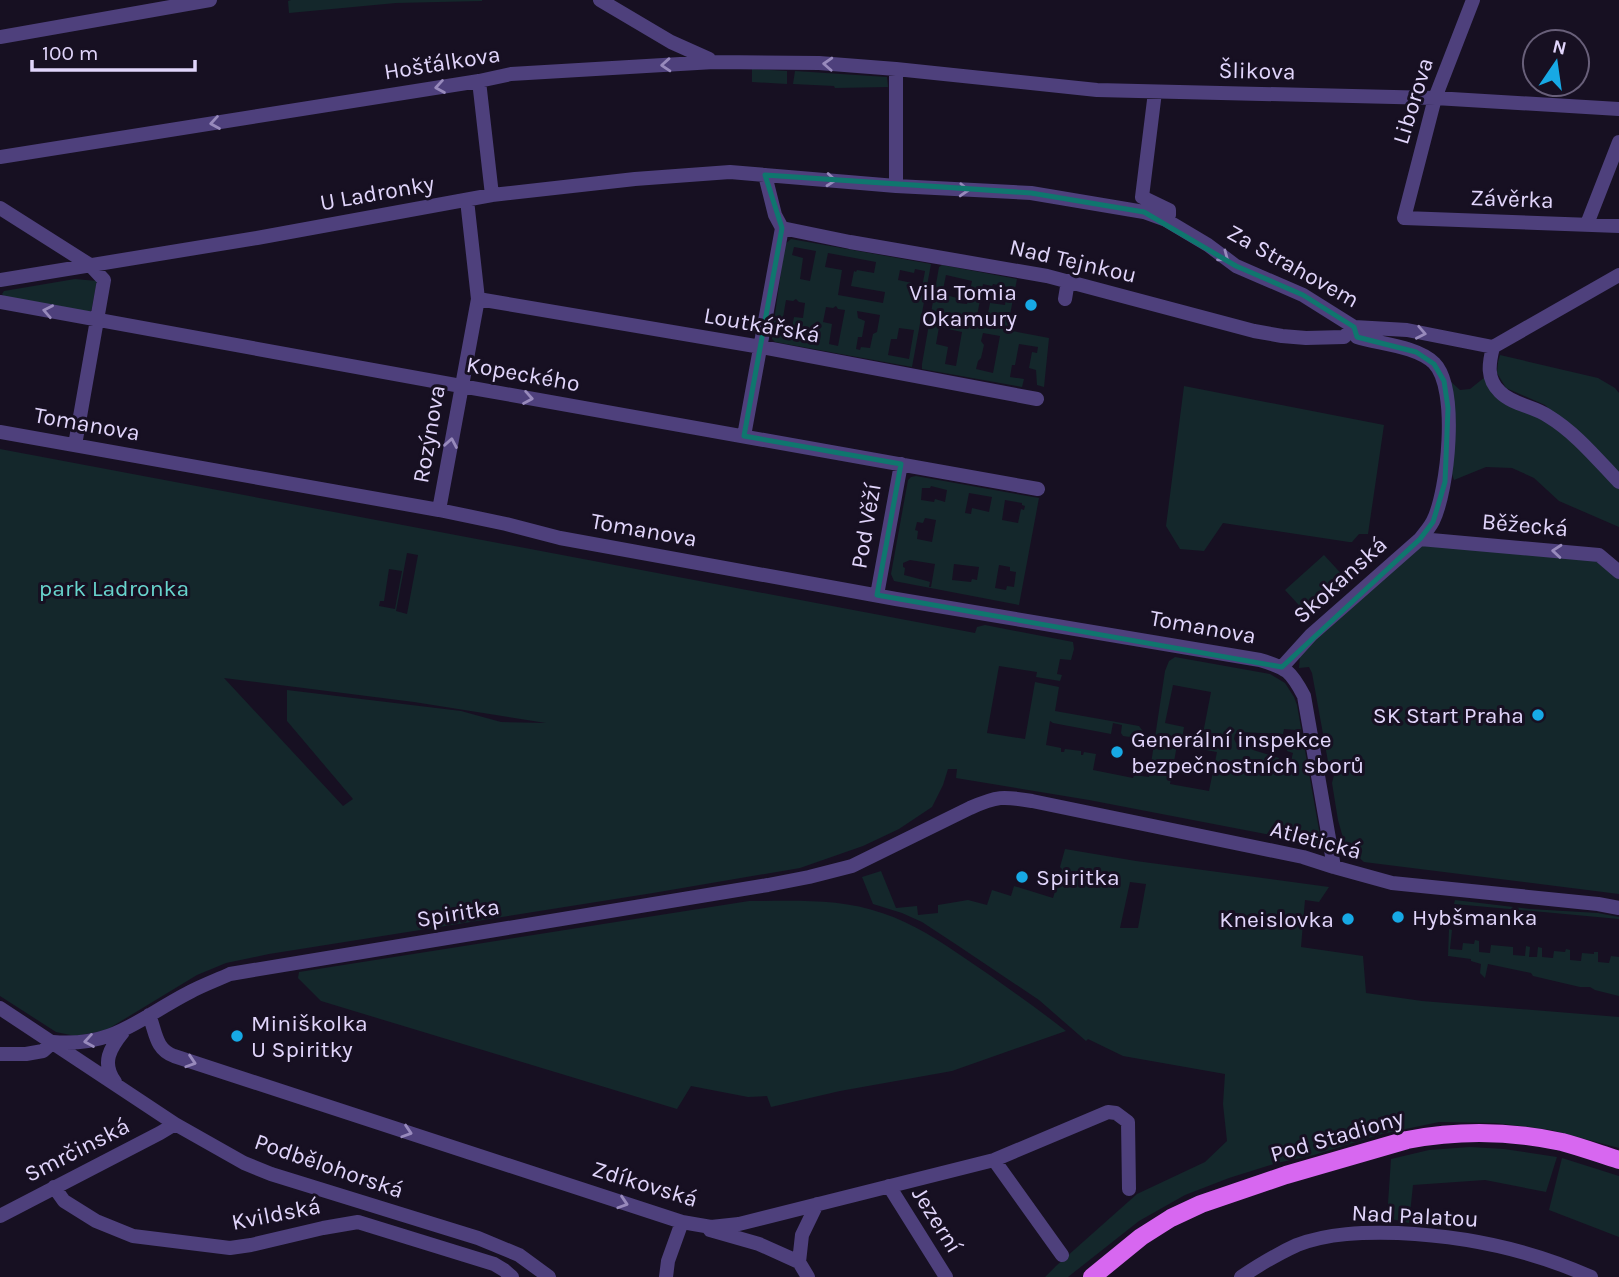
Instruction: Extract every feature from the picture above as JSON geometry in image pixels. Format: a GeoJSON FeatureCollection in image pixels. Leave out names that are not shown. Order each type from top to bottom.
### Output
{"type":"FeatureCollection","features":[{"type":"Feature","properties":{"kind":"main road","name":"Pod Stadiony"},"geometry":{"type":"LineString","coordinates":[[1091,1277],[1141,1237],[1201,1203],[1407,1140],[1471,1132],[1503,1133],[1563,1143],[1619,1160]]}},
{"type":"Feature","properties":{"kind":"street"},"geometry":{"type":"LineString","coordinates":[[0,37],[210,0]]}},
{"type":"Feature","properties":{"kind":"street"},"geometry":{"type":"LineString","coordinates":[[600,0],[671,42],[714,62]]}},
{"type":"Feature","properties":{"kind":"street","name":"Liborova"},"geometry":{"type":"LineString","coordinates":[[1404,218],[1435,98],[1473,0]]}},
{"type":"Feature","properties":{"kind":"street","name":"Hošťálkova"},"geometry":{"type":"LineString","coordinates":[[0,157],[511,74],[714,62],[819,63],[896,69]]}},
{"type":"Feature","properties":{"kind":"street"},"geometry":{"type":"LineString","coordinates":[[896,69],[896,186]]}},
{"type":"Feature","properties":{"kind":"street","name":"Šlikova"},"geometry":{"type":"LineString","coordinates":[[896,69],[1097,90],[1435,98],[1619,109]]}},
{"type":"Feature","properties":{"kind":"street"},"geometry":{"type":"LineString","coordinates":[[479,81],[492,195]]}},
{"type":"Feature","properties":{"kind":"street"},"geometry":{"type":"LineString","coordinates":[[1155,92],[1142,197],[1168,210],[1166,220]]}},
{"type":"Feature","properties":{"kind":"street"},"geometry":{"type":"LineString","coordinates":[[1587,224],[1619,142]]}},
{"type":"Feature","properties":{"kind":"street","name":"U Ladronky"},"geometry":{"type":"LineString","coordinates":[[0,280],[257,238],[492,195],[635,179],[730,172],[765,175]]}},
{"type":"Feature","properties":{"kind":"street"},"geometry":{"type":"LineString","coordinates":[[744,436],[782,228],[775,215],[765,175]]}},
{"type":"Feature","properties":{"kind":"street","name":"Za Strahovem"},"geometry":{"type":"LineString","coordinates":[[765,175],[896,186],[1031,193],[1144,212],[1166,220],[1208,245],[1236,266],[1303,295],[1354,327],[1408,330],[1493,347]]}},
{"type":"Feature","properties":{"kind":"street","name":"Rozýnova"},"geometry":{"type":"LineString","coordinates":[[439,510],[478,299],[467,200]]}},
{"type":"Feature","properties":{"kind":"street"},"geometry":{"type":"LineString","coordinates":[[0,208],[90,265],[104,280],[75,445]]}},
{"type":"Feature","properties":{"kind":"street","name":"Závěrka"},"geometry":{"type":"LineString","coordinates":[[1404,218],[1619,226]]}},
{"type":"Feature","properties":{"kind":"street","name":"Nad Tejnkou"},"geometry":{"type":"LineString","coordinates":[[782,228],[1068,281],[1228,325],[1282,336],[1344,337],[1354,327]]}},
{"type":"Feature","properties":{"kind":"street"},"geometry":{"type":"LineString","coordinates":[[1619,275],[1493,347],[1488,366],[1491,380],[1500,392],[1545,413],[1567,428],[1619,482]]}},
{"type":"Feature","properties":{"kind":"street"},"geometry":{"type":"LineString","coordinates":[[1065,299],[1068,281]]}},
{"type":"Feature","properties":{"kind":"street","name":"Loutkářská"},"geometry":{"type":"LineString","coordinates":[[478,299],[761,347],[1037,399]]}},
{"type":"Feature","properties":{"kind":"street","name":"Kopeckého"},"geometry":{"type":"LineString","coordinates":[[0,302],[1038,489]]}},
{"type":"Feature","properties":{"kind":"street","name":"Skokanská"},"geometry":{"type":"LineString","coordinates":[[1282,667],[1311,635],[1420,539],[1433,522],[1445,482],[1448,408],[1444,381],[1434,364],[1416,352],[1357,337],[1354,327]]}},
{"type":"Feature","properties":{"kind":"street","name":"Tomanova"},"geometry":{"type":"LineString","coordinates":[[0,432],[439,510],[560,538],[1260,660],[1282,667]]}},
{"type":"Feature","properties":{"kind":"street","name":"Pod Věží"},"geometry":{"type":"LineString","coordinates":[[877,595],[901,464]]}},
{"type":"Feature","properties":{"kind":"street","name":"Běžecká"},"geometry":{"type":"LineString","coordinates":[[1420,539],[1599,555],[1619,572]]}},
{"type":"Feature","properties":{"kind":"street"},"geometry":{"type":"LineString","coordinates":[[1282,667],[1296,680],[1304,696],[1334,867]]}},
{"type":"Feature","properties":{"kind":"street","name":"Atletická"},"geometry":{"type":"LineString","coordinates":[[1005,797],[1290,854],[1392,883],[1619,908]]}},
{"type":"Feature","properties":{"kind":"street","name":"Spiritka"},"geometry":{"type":"LineString","coordinates":[[53,1042],[81,1043],[102,1040],[124,1031],[190,991],[230,974],[768,885],[852,866],[970,807],[1005,797]]}},
{"type":"Feature","properties":{"kind":"street","name":"Podbělohorská"},"geometry":{"type":"LineString","coordinates":[[0,1007],[118,1087],[212,1146],[271,1174],[478,1238],[519,1255],[549,1277]]}},
{"type":"Feature","properties":{"kind":"street","name":"Zdíkovská"},"geometry":{"type":"LineString","coordinates":[[149,1016],[157,1041],[162,1049],[174,1056],[682,1222],[711,1227],[739,1224],[993,1160],[1108,1112],[1116,1112],[1128,1122],[1129,1189]]}},
{"type":"Feature","properties":{"kind":"street"},"geometry":{"type":"LineString","coordinates":[[118,1087],[107,1068],[113,1044],[124,1031]]}},
{"type":"Feature","properties":{"kind":"street"},"geometry":{"type":"LineString","coordinates":[[0,1054],[43,1051],[53,1042]]}},
{"type":"Feature","properties":{"kind":"street"},"geometry":{"type":"LineString","coordinates":[[93,1069],[108,1062]]}},
{"type":"Feature","properties":{"kind":"street","name":"Smrčinská"},"geometry":{"type":"LineString","coordinates":[[0,1216],[175,1124]]}},
{"type":"Feature","properties":{"kind":"street"},"geometry":{"type":"LineString","coordinates":[[993,1160],[1062,1255]]}},
{"type":"Feature","properties":{"kind":"street","name":"Jezerní"},"geometry":{"type":"LineString","coordinates":[[889,1186],[946,1277]]}},
{"type":"Feature","properties":{"kind":"street","name":"Kvildská"},"geometry":{"type":"LineString","coordinates":[[54,1187],[64,1201],[99,1223],[133,1236],[230,1248],[358,1222],[494,1264],[512,1277]]}},
{"type":"Feature","properties":{"kind":"street"},"geometry":{"type":"LineString","coordinates":[[799,1262],[802,1235],[817,1205]]}},
{"type":"Feature","properties":{"kind":"street"},"geometry":{"type":"LineString","coordinates":[[666,1277],[668,1261],[682,1222],[759,1244],[799,1262],[808,1277]]}},
{"type":"Feature","properties":{"kind":"street","name":"Nad Palatou"},"geometry":{"type":"LineString","coordinates":[[1241,1277],[1298,1245],[1336,1235],[1380,1233],[1420,1234],[1478,1241],[1534,1255],[1591,1277]]}},
{"type":"Feature","properties":{"kind":"highlighted area"},"geometry":{"type":"Polygon","coordinates":[[[765,175],[1031,193],[1144,212],[1236,266],[1303,295],[1354,327],[1357,337],[1416,352],[1434,364],[1444,381],[1448,408],[1445,482],[1433,522],[1420,539],[1282,667],[877,595],[901,464],[744,436],[782,228],[765,175]]]}},
{"type":"Feature","properties":{"kind":"green space"},"geometry":{"type":"Polygon","coordinates":[[[288,1],[482,1],[396,3],[289,13],[288,1]]]}},
{"type":"Feature","properties":{"kind":"green space"},"geometry":{"type":"Polygon","coordinates":[[[752,69],[787,71],[787,84],[752,82],[752,69]]]}},
{"type":"Feature","properties":{"kind":"green space"},"geometry":{"type":"Polygon","coordinates":[[[795,71],[887,77],[888,87],[835,88],[793,84],[795,71]]]}},
{"type":"Feature","properties":{"kind":"green space"},"geometry":{"type":"Polygon","coordinates":[[[791,239],[931,264],[912,367],[775,342],[772,335],[785,244],[791,239]],[[794,247],[792,255],[803,258],[800,279],[810,281],[816,251],[794,247]],[[828,253],[825,267],[842,270],[838,295],[883,303],[885,292],[851,286],[854,271],[874,273],[876,262],[828,253]],[[915,269],[914,273],[900,270],[898,280],[912,283],[911,291],[921,293],[925,271],[915,269]],[[796,299],[786,300],[780,335],[790,337],[794,317],[803,318],[805,303],[796,299]],[[836,306],[826,307],[823,322],[832,324],[829,344],[838,346],[845,310],[836,306]],[[857,311],[858,318],[865,321],[862,337],[858,337],[856,349],[860,350],[861,347],[870,348],[880,315],[857,311]],[[899,328],[897,339],[891,339],[888,355],[909,359],[914,330],[899,328]]]}},
{"type":"Feature","properties":{"kind":"green space"},"geometry":{"type":"Polygon","coordinates":[[[942,265],[1017,279],[1007,330],[1049,338],[1044,387],[1037,385],[1036,370],[1029,368],[1032,352],[1037,353],[1038,347],[1019,344],[1010,377],[1024,379],[1022,387],[922,369],[939,267],[942,265]],[[946,275],[942,294],[957,298],[957,303],[967,304],[972,281],[946,275]],[[983,284],[977,316],[987,318],[990,303],[1005,305],[1008,287],[983,284]],[[939,327],[936,344],[948,347],[945,364],[956,366],[962,332],[939,327]],[[983,333],[981,341],[984,345],[976,369],[993,373],[1000,336],[983,333]]]}},
{"type":"Feature","properties":{"kind":"green space"},"geometry":{"type":"Polygon","coordinates":[[[75,279],[97,281],[91,312],[5,297],[2,294],[4,291],[75,279]]]}},
{"type":"Feature","properties":{"kind":"green space"},"geometry":{"type":"Polygon","coordinates":[[[1500,355],[1598,378],[1615,388],[1619,393],[1619,475],[1545,405],[1506,388],[1497,373],[1500,355]]]}},
{"type":"Feature","properties":{"kind":"green space"},"geometry":{"type":"Polygon","coordinates":[[[1485,377],[1571,435],[1619,488],[1619,527],[1559,501],[1534,478],[1512,468],[1486,467],[1454,480],[1451,471],[1450,381],[1460,390],[1470,389],[1485,377]]]}},
{"type":"Feature","properties":{"kind":"green space"},"geometry":{"type":"Polygon","coordinates":[[[1184,386],[1384,425],[1368,534],[1359,534],[1349,542],[1223,523],[1204,551],[1180,549],[1166,526],[1184,386]]]}},
{"type":"Feature","properties":{"kind":"green space","name":"park Ladronka"},"geometry":{"type":"Polygon","coordinates":[[[0,449],[975,633],[977,627],[985,625],[1073,642],[1071,660],[1060,659],[1057,674],[1062,675],[1060,681],[1036,677],[1037,672],[999,666],[987,733],[1025,739],[1035,682],[1059,687],[1055,711],[1139,726],[1145,734],[1144,739],[1123,736],[1122,725],[1113,723],[1111,734],[1050,721],[1046,745],[1061,748],[1061,752],[1065,749],[1081,751],[1081,755],[1084,752],[1096,754],[1093,770],[1133,778],[1134,775],[1149,777],[1165,671],[1169,661],[1175,657],[1270,674],[1285,683],[1297,705],[1321,841],[1318,844],[1089,800],[956,778],[957,769],[948,769],[932,807],[899,829],[863,846],[800,868],[226,963],[197,975],[108,1029],[75,1036],[56,1032],[0,996],[0,449]],[[407,553],[396,611],[407,614],[418,555],[407,553]],[[389,569],[384,601],[380,601],[379,606],[395,609],[402,571],[389,569]],[[224,678],[343,806],[353,799],[287,721],[287,690],[461,711],[501,722],[546,723],[414,702],[224,678]],[[1173,685],[1165,723],[1184,727],[1181,745],[1177,745],[1170,784],[1209,791],[1217,752],[1200,749],[1211,692],[1173,685]],[[1284,729],[1283,734],[1238,732],[1234,739],[1242,748],[1246,745],[1253,747],[1253,750],[1279,758],[1278,762],[1290,765],[1293,753],[1287,751],[1288,743],[1295,743],[1296,730],[1284,729]]]}},
{"type":"Feature","properties":{"kind":"green space"},"geometry":{"type":"Polygon","coordinates":[[[911,477],[1039,498],[1019,605],[894,581],[891,574],[908,480],[911,477]],[[931,486],[922,488],[921,500],[934,502],[935,499],[945,502],[947,490],[931,486]],[[969,493],[965,513],[971,514],[972,508],[989,512],[992,497],[969,493]],[[1005,500],[1002,520],[1018,523],[1021,509],[1024,510],[1025,506],[1005,500]],[[925,518],[923,523],[917,522],[917,539],[932,542],[936,520],[925,518]],[[910,560],[903,563],[904,575],[930,582],[931,587],[935,564],[910,560]],[[954,564],[952,580],[971,582],[972,579],[977,580],[979,567],[954,564]],[[999,565],[995,588],[1006,590],[1007,586],[1014,587],[1016,572],[1010,571],[1010,567],[999,565]]]}},
{"type":"Feature","properties":{"kind":"green space"},"geometry":{"type":"Polygon","coordinates":[[[1425,545],[1593,559],[1619,579],[1619,894],[1364,862],[1345,845],[1332,783],[1333,769],[1329,767],[1312,673],[1309,667],[1299,668],[1300,656],[1304,648],[1411,549],[1425,545]]]}},
{"type":"Feature","properties":{"kind":"green space"},"geometry":{"type":"Polygon","coordinates":[[[1324,555],[1347,580],[1308,615],[1285,590],[1324,555]]]}},
{"type":"Feature","properties":{"kind":"green space"},"geometry":{"type":"Polygon","coordinates":[[[1065,849],[1329,887],[1319,902],[1305,900],[1301,947],[1363,956],[1366,993],[1422,1001],[1619,1017],[1619,1148],[1551,1130],[1496,1123],[1439,1122],[1382,1134],[1314,1155],[1277,1163],[1185,1195],[1139,1221],[1068,1277],[1045,1277],[1137,1194],[1205,1162],[1227,1141],[1223,1104],[1225,1074],[1123,1056],[1088,1039],[1086,1041],[1039,1000],[922,922],[873,904],[862,877],[881,871],[896,908],[917,906],[918,915],[938,913],[938,905],[968,900],[987,905],[992,890],[1011,896],[1014,886],[1053,898],[1062,869],[1060,867],[1065,849]],[[1130,882],[1120,928],[1138,928],[1146,884],[1130,882]]]}},
{"type":"Feature","properties":{"kind":"green space"},"geometry":{"type":"Polygon","coordinates":[[[1455,900],[1530,909],[1598,913],[1619,919],[1454,904],[1455,900]]]}},
{"type":"Feature","properties":{"kind":"green space"},"geometry":{"type":"Polygon","coordinates":[[[749,901],[833,903],[866,908],[894,917],[946,945],[1066,1031],[952,1071],[840,1091],[771,1107],[767,1096],[748,1097],[691,1086],[677,1109],[321,1001],[298,978],[299,972],[749,901]]]}},
{"type":"Feature","properties":{"kind":"green space"},"geometry":{"type":"Polygon","coordinates":[[[1449,929],[1452,930],[1450,949],[1462,950],[1463,943],[1474,944],[1475,940],[1479,941],[1479,952],[1490,953],[1491,945],[1513,947],[1513,955],[1525,956],[1526,946],[1530,947],[1529,957],[1537,957],[1538,947],[1542,948],[1542,957],[1553,958],[1554,951],[1565,952],[1566,949],[1570,950],[1570,960],[1581,961],[1582,953],[1594,952],[1598,952],[1598,962],[1609,963],[1611,956],[1619,957],[1619,996],[1488,964],[1485,978],[1480,973],[1481,964],[1471,959],[1448,956],[1449,929]]]}},
{"type":"Feature","properties":{"kind":"green space"},"geometry":{"type":"Polygon","coordinates":[[[1470,1147],[1557,1157],[1546,1192],[1485,1180],[1413,1185],[1409,1223],[1387,1218],[1391,1159],[1429,1150],[1470,1147]]]}},
{"type":"Feature","properties":{"kind":"green space"},"geometry":{"type":"Polygon","coordinates":[[[1562,1158],[1619,1176],[1619,1237],[1549,1210],[1562,1158]]]}},
{"type":"Feature","properties":{"kind":"place","name":"Vila Tomia Okamury"},"geometry":{"type":"Point","coordinates":[1031,305]}},
{"type":"Feature","properties":{"kind":"place","name":"SK Start Praha"},"geometry":{"type":"Point","coordinates":[1538,715]}},
{"type":"Feature","properties":{"kind":"place","name":"Generální inspekce bezpečnostních sborů"},"geometry":{"type":"Point","coordinates":[1117,752]}},
{"type":"Feature","properties":{"kind":"place","name":"Spiritka"},"geometry":{"type":"Point","coordinates":[1022,877]}},
{"type":"Feature","properties":{"kind":"place","name":"Hybšmanka"},"geometry":{"type":"Point","coordinates":[1398,917]}},
{"type":"Feature","properties":{"kind":"place","name":"Kneislovka"},"geometry":{"type":"Point","coordinates":[1348,919]}},
{"type":"Feature","properties":{"kind":"place","name":"Miniškolka U Spiritky"},"geometry":{"type":"Point","coordinates":[237,1036]}}]}
